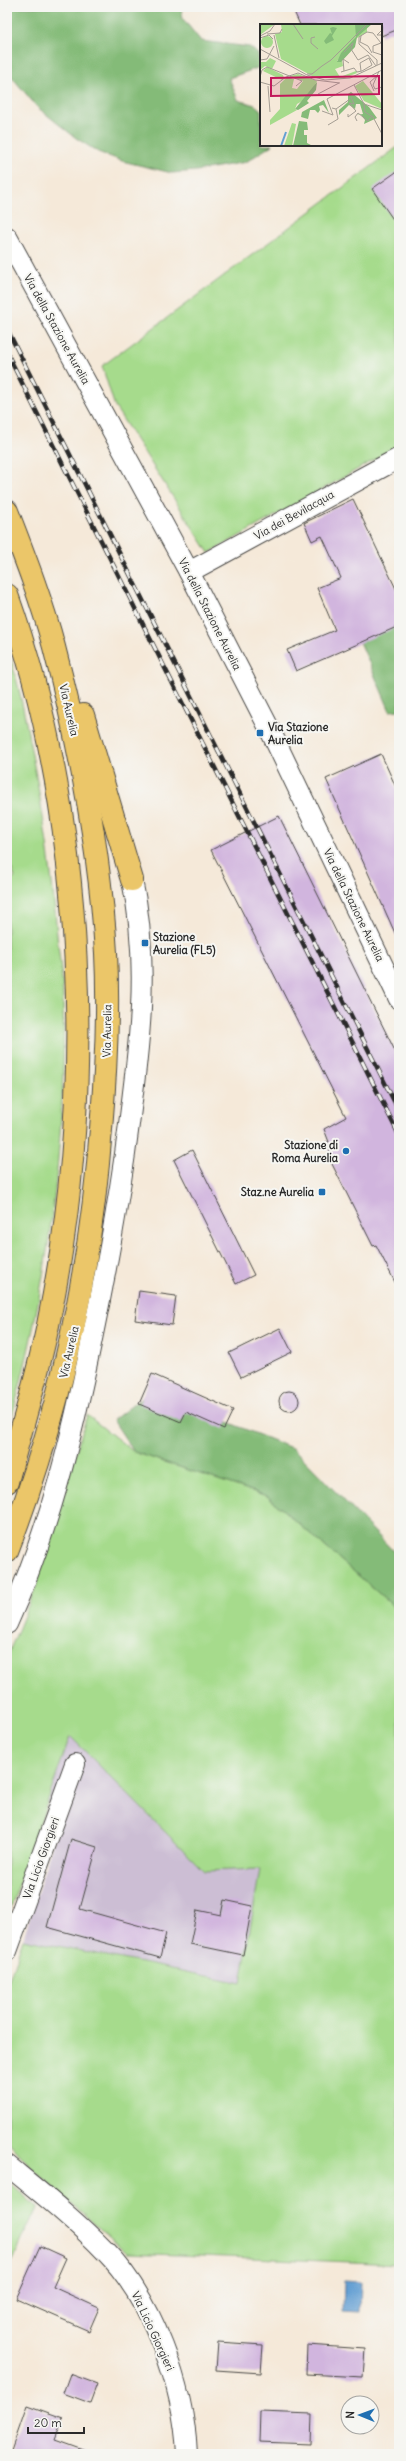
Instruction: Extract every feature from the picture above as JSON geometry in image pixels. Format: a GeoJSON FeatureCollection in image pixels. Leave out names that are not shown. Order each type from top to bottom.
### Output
{"type":"FeatureCollection","features":[{"type":"Feature","properties":{"kind":"highway","name":"Via Aurelia"},"geometry":{"type":"LineString","coordinates":[[7,510],[54,646],[82,767],[92,826],[106,950],[107,1051],[93,1223],[78,1307],[54,1414],[7,1551]]}},
{"type":"Feature","properties":{"kind":"highway"},"geometry":{"type":"LineString","coordinates":[[7,595],[38,704],[53,773],[73,914],[77,985],[74,1115],[63,1232],[52,1302],[35,1384],[7,1482]]}},
{"type":"Feature","properties":{"kind":"highway"},"geometry":{"type":"LineString","coordinates":[[54,646],[88,730],[132,880]]}},
{"type":"Feature","properties":{"kind":"street","name":"Via della Stazione Aurelia"},"geometry":{"type":"LineString","coordinates":[[7,237],[189,572],[269,728],[399,999]]}},
{"type":"Feature","properties":{"kind":"street","name":"Via dei Bevilacqua"},"geometry":{"type":"LineString","coordinates":[[189,572],[399,458]]}},
{"type":"Feature","properties":{"kind":"street","name":"Via Aurelia"},"geometry":{"type":"LineString","coordinates":[[7,1624],[45,1528],[65,1463],[109,1255],[130,1114],[141,1001],[141,933],[132,880]]}},
{"type":"Feature","properties":{"kind":"street","name":"Via Licio Giorgieri"},"geometry":{"type":"LineString","coordinates":[[7,1951],[75,1764]]}},
{"type":"Feature","properties":{"kind":"street","name":"Via Licio Giorgieri"},"geometry":{"type":"LineString","coordinates":[[7,2165],[88,2234],[106,2252],[130,2283],[149,2318],[177,2384],[184,2423],[187,2454]]}},
{"type":"Feature","properties":{"kind":"shaded area"},"geometry":{"type":"Polygon","coordinates":[[[70,1736],[204,1871],[261,1869],[241,1983],[23,1939],[63,1810],[47,1803],[70,1736]]]}},
{"type":"Feature","properties":{"kind":"green space"},"geometry":{"type":"Polygon","coordinates":[[[7,7],[181,7],[183,19],[201,41],[250,47],[258,54],[260,67],[229,78],[238,100],[255,105],[260,109],[260,146],[270,146],[246,162],[196,171],[172,173],[122,161],[98,152],[76,138],[37,107],[7,71],[7,7]]]}},
{"type":"Feature","properties":{"kind":"green space"},"geometry":{"type":"Polygon","coordinates":[[[399,146],[399,446],[209,553],[115,407],[102,366],[399,146]]]}},
{"type":"Feature","properties":{"kind":"green space"},"geometry":{"type":"Polygon","coordinates":[[[399,596],[399,710],[390,711],[357,635],[399,596]]]}},
{"type":"Feature","properties":{"kind":"green space"},"geometry":{"type":"Polygon","coordinates":[[[7,648],[17,681],[24,714],[46,838],[62,983],[63,1054],[62,1109],[52,1219],[33,1328],[7,1434],[7,880],[15,877],[7,858],[7,648]]]}},
{"type":"Feature","properties":{"kind":"green space"},"geometry":{"type":"Polygon","coordinates":[[[151,1391],[294,1449],[399,1557],[399,1611],[267,1496],[134,1452],[113,1420],[151,1391]]]}},
{"type":"Feature","properties":{"kind":"green space"},"geometry":{"type":"Polygon","coordinates":[[[87,1415],[134,1452],[267,1496],[399,1611],[399,2264],[127,2253],[32,2168],[7,2140],[7,1985],[23,1939],[241,1983],[260,1869],[204,1871],[70,1736],[7,1919],[7,1657],[37,1584],[87,1415]]]}},
{"type":"Feature","properties":{"kind":"green space"},"geometry":{"type":"Polygon","coordinates":[[[7,2181],[37,2207],[7,2273],[7,2181]]]}},
{"type":"Feature","properties":{"kind":"water"},"geometry":{"type":"Polygon","coordinates":[[[344,2281],[361,2282],[360,2312],[343,2311],[344,2281]]]}},
{"type":"Feature","properties":{"kind":"building"},"geometry":{"type":"Polygon","coordinates":[[[292,7],[399,7],[399,29],[382,36],[382,24],[300,24],[292,7]]]}},
{"type":"Feature","properties":{"kind":"building"},"geometry":{"type":"Polygon","coordinates":[[[399,170],[399,228],[372,189],[399,170]]]}},
{"type":"Feature","properties":{"kind":"building"},"geometry":{"type":"Polygon","coordinates":[[[353,499],[399,595],[399,626],[296,671],[287,650],[335,630],[317,588],[341,578],[322,536],[312,541],[304,523],[353,499]]]}},
{"type":"Feature","properties":{"kind":"building"},"geometry":{"type":"Polygon","coordinates":[[[381,754],[399,794],[399,942],[326,779],[381,754]]]}},
{"type":"Feature","properties":{"kind":"building"},"geometry":{"type":"Polygon","coordinates":[[[279,816],[399,1059],[399,1290],[376,1245],[373,1246],[331,1162],[334,1160],[325,1142],[329,1142],[324,1129],[346,1117],[211,850],[279,816]]]}},
{"type":"Feature","properties":{"kind":"building"},"geometry":{"type":"Polygon","coordinates":[[[192,1150],[254,1275],[236,1284],[174,1160],[192,1150]]]}},
{"type":"Feature","properties":{"kind":"building"},"geometry":{"type":"Polygon","coordinates":[[[139,1291],[176,1296],[172,1325],[135,1320],[139,1291]]]}},
{"type":"Feature","properties":{"kind":"building"},"geometry":{"type":"Polygon","coordinates":[[[280,1328],[292,1352],[241,1377],[229,1353],[280,1328]]]}},
{"type":"Feature","properties":{"kind":"building"},"geometry":{"type":"Polygon","coordinates":[[[152,1374],[233,1410],[224,1429],[186,1412],[181,1422],[139,1404],[152,1374]]]}},
{"type":"Feature","properties":{"kind":"building"},"geometry":{"type":"Polygon","coordinates":[[[285,1391],[293,1391],[299,1397],[299,1405],[293,1411],[285,1411],[279,1405],[279,1397],[285,1391]]]}},
{"type":"Feature","properties":{"kind":"building"},"geometry":{"type":"Polygon","coordinates":[[[71,1839],[97,1847],[80,1909],[166,1933],[160,1958],[47,1927],[71,1839]]]}},
{"type":"Feature","properties":{"kind":"building"},"geometry":{"type":"Polygon","coordinates":[[[224,1900],[252,1906],[243,1955],[190,1944],[197,1910],[221,1915],[224,1900]]]}},
{"type":"Feature","properties":{"kind":"building"},"geometry":{"type":"Polygon","coordinates":[[[40,2246],[66,2258],[53,2287],[99,2308],[89,2331],[16,2299],[40,2246]]]}},
{"type":"Feature","properties":{"kind":"building"},"geometry":{"type":"Polygon","coordinates":[[[218,2342],[263,2345],[261,2373],[216,2370],[218,2342]]]}},
{"type":"Feature","properties":{"kind":"building"},"geometry":{"type":"Polygon","coordinates":[[[307,2345],[365,2349],[363,2377],[306,2374],[307,2345]]]}},
{"type":"Feature","properties":{"kind":"building"},"geometry":{"type":"Polygon","coordinates":[[[70,2374],[97,2384],[90,2403],[63,2393],[70,2374]]]}},
{"type":"Feature","properties":{"kind":"building"},"geometry":{"type":"Polygon","coordinates":[[[27,2405],[63,2418],[55,2439],[91,2452],[91,2454],[10,2454],[27,2405]]]}},
{"type":"Feature","properties":{"kind":"building"},"geometry":{"type":"Polygon","coordinates":[[[260,2412],[312,2414],[311,2444],[259,2442],[260,2412]]]}},
{"type":"Feature","properties":{"kind":"railway"},"geometry":{"type":"LineString","coordinates":[[7,329],[399,1111]]}},
{"type":"Feature","properties":{"kind":"railway"},"geometry":{"type":"LineString","coordinates":[[7,353],[399,1135]]}},
{"type":"Feature","properties":{"kind":"place","name":"Via Stazione Aurelia"},"geometry":{"type":"Point","coordinates":[260,733]}},
{"type":"Feature","properties":{"kind":"place","name":"Stazione Aurelia (FL5)"},"geometry":{"type":"Point","coordinates":[145,943]}},
{"type":"Feature","properties":{"kind":"place","name":"Stazione di Roma Aurelia"},"geometry":{"type":"Point","coordinates":[346,1151]}},
{"type":"Feature","properties":{"kind":"place","name":"Staz.ne Aurelia"},"geometry":{"type":"Point","coordinates":[322,1192]}}]}
